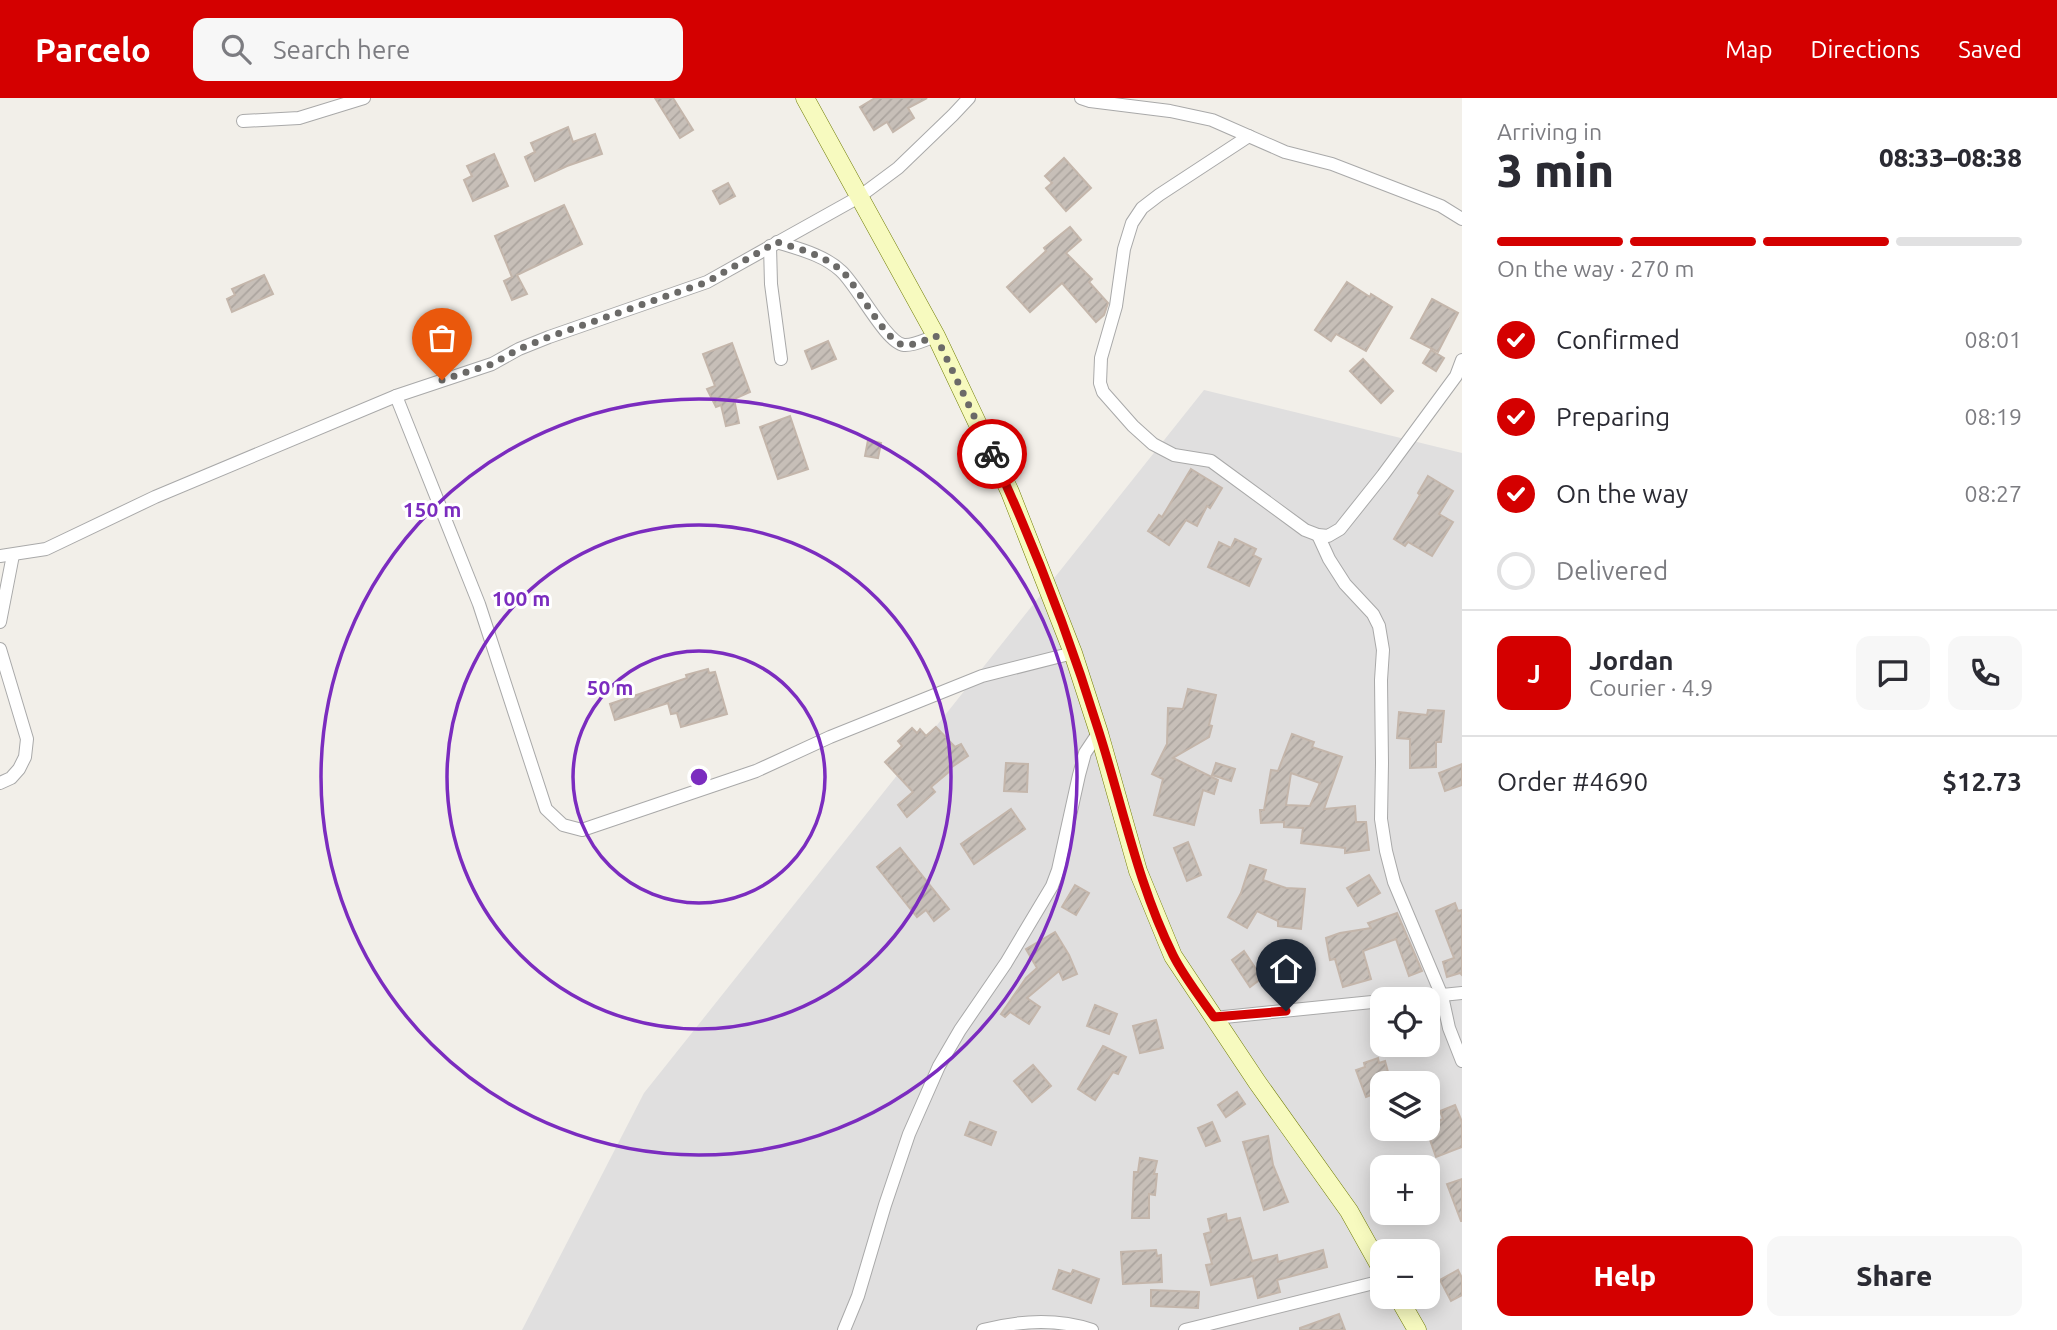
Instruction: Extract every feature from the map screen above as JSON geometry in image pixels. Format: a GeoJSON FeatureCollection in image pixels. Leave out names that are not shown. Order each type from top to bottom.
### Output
{"type":"FeatureCollection","features":[{"type":"Feature","properties":{"kind":"main road"},"geometry":{"type":"LineString","coordinates":[[805,98],[936,336],[1010,492],[1073,653],[1143,883],[1173,956],[1349,1211],[1370,1249]]}},
{"type":"Feature","properties":{"kind":"main road"},"geometry":{"type":"LineString","coordinates":[[1405,1309],[1417,1330]]}},
{"type":"Feature","properties":{"kind":"street"},"geometry":{"type":"LineString","coordinates":[[243,121],[299,118],[365,98]]}},
{"type":"Feature","properties":{"kind":"street"},"geometry":{"type":"LineString","coordinates":[[0,622],[6,556],[46,549],[155,497],[396,396],[492,364],[549,337],[707,282],[859,197],[898,168],[969,98]]}},
{"type":"Feature","properties":{"kind":"street"},"geometry":{"type":"LineString","coordinates":[[1081,98],[1212,120],[1285,152],[1332,164],[1441,206],[1462,219]]}},
{"type":"Feature","properties":{"kind":"street"},"geometry":{"type":"LineString","coordinates":[[1249,136],[1159,195],[1142,208],[1132,223],[1124,249],[1116,306],[1101,358],[1100,383],[1103,393],[1133,426],[1153,444],[1174,455],[1211,461],[1305,530],[1328,536],[1340,530],[1383,475],[1456,376],[1462,360]]}},
{"type":"Feature","properties":{"kind":"street"},"geometry":{"type":"LineString","coordinates":[[773,244],[817,255],[841,270],[896,342],[911,344],[936,336]]}},
{"type":"Feature","properties":{"kind":"street"},"geometry":{"type":"LineString","coordinates":[[773,244],[771,285],[781,359]]}},
{"type":"Feature","properties":{"kind":"street"},"geometry":{"type":"LineString","coordinates":[[396,396],[479,604],[545,809],[563,825],[582,830],[756,771],[831,737],[982,676],[1073,653]]}},
{"type":"Feature","properties":{"kind":"street"},"geometry":{"type":"LineString","coordinates":[[1318,535],[1345,584],[1373,614],[1380,626],[1383,650],[1382,830],[1394,882],[1441,996],[1449,1028],[1462,1061]]}},
{"type":"Feature","properties":{"kind":"street"},"geometry":{"type":"LineString","coordinates":[[0,649],[27,739],[25,757],[19,769],[11,778],[0,783]]}},
{"type":"Feature","properties":{"kind":"street"},"geometry":{"type":"LineString","coordinates":[[844,1330],[858,1296],[909,1134],[939,1066],[1052,886],[1085,753],[1099,732]]}},
{"type":"Feature","properties":{"kind":"street"},"geometry":{"type":"LineString","coordinates":[[1441,996],[1462,993]]}},
{"type":"Feature","properties":{"kind":"street"},"geometry":{"type":"LineString","coordinates":[[1214,1017],[1370,1002]]}},
{"type":"Feature","properties":{"kind":"street"},"geometry":{"type":"LineString","coordinates":[[1185,1330],[1370,1284]]}},
{"type":"Feature","properties":{"kind":"street"},"geometry":{"type":"LineString","coordinates":[[983,1330],[1046,1321],[1063,1322],[1091,1330]]}},
{"type":"Feature","properties":{"kind":"shaded area"},"geometry":{"type":"Polygon","coordinates":[[[1204,390],[1462,453],[1462,1330],[522,1330],[644,1093],[1204,390]]]}},
{"type":"Feature","properties":{"kind":"building"},"geometry":{"type":"Polygon","coordinates":[[[655,98],[673,98],[693,130],[680,138],[655,98]]]}},
{"type":"Feature","properties":{"kind":"building"},"geometry":{"type":"Polygon","coordinates":[[[875,98],[927,98],[908,108],[914,118],[893,132],[887,122],[874,130],[860,107],[875,98]]]}},
{"type":"Feature","properties":{"kind":"building"},"geometry":{"type":"Polygon","coordinates":[[[568,127],[573,142],[595,134],[602,154],[535,181],[525,157],[535,152],[531,143],[568,127]]]}},
{"type":"Feature","properties":{"kind":"building"},"geometry":{"type":"Polygon","coordinates":[[[494,154],[508,186],[473,201],[464,180],[472,176],[467,166],[494,154]]]}},
{"type":"Feature","properties":{"kind":"building"},"geometry":{"type":"Polygon","coordinates":[[[1064,158],[1091,188],[1066,211],[1046,188],[1052,183],[1045,176],[1064,158]]]}},
{"type":"Feature","properties":{"kind":"building"},"geometry":{"type":"Polygon","coordinates":[[[728,183],[735,196],[720,204],[713,191],[728,183]]]}},
{"type":"Feature","properties":{"kind":"building"},"geometry":{"type":"Polygon","coordinates":[[[564,205],[582,244],[517,275],[527,294],[512,300],[504,281],[512,277],[495,236],[564,205]]]}},
{"type":"Feature","properties":{"kind":"building"},"geometry":{"type":"Polygon","coordinates":[[[1070,227],[1081,240],[1066,253],[1092,279],[1089,282],[1108,303],[1104,315],[1096,322],[1062,283],[1030,312],[1007,287],[1046,251],[1044,248],[1070,227]]]}},
{"type":"Feature","properties":{"kind":"building"},"geometry":{"type":"Polygon","coordinates":[[[264,275],[273,294],[232,312],[227,299],[235,295],[232,289],[264,275]]]}},
{"type":"Feature","properties":{"kind":"building"},"geometry":{"type":"Polygon","coordinates":[[[1347,282],[1392,307],[1366,351],[1336,334],[1331,341],[1315,330],[1347,282]]]}},
{"type":"Feature","properties":{"kind":"building"},"geometry":{"type":"Polygon","coordinates":[[[1432,299],[1458,313],[1438,352],[1411,338],[1432,299]]]}},
{"type":"Feature","properties":{"kind":"building"},"geometry":{"type":"Polygon","coordinates":[[[828,341],[836,359],[812,369],[805,351],[828,341]]]}},
{"type":"Feature","properties":{"kind":"building"},"geometry":{"type":"Polygon","coordinates":[[[732,343],[750,392],[734,399],[739,423],[726,426],[721,405],[716,407],[707,389],[715,386],[703,354],[732,343]]]}},
{"type":"Feature","properties":{"kind":"building"},"geometry":{"type":"Polygon","coordinates":[[[1431,350],[1444,358],[1436,371],[1423,363],[1431,350]]]}},
{"type":"Feature","properties":{"kind":"building"},"geometry":{"type":"Polygon","coordinates":[[[1363,359],[1393,391],[1381,403],[1350,371],[1363,359]]]}},
{"type":"Feature","properties":{"kind":"building"},"geometry":{"type":"Polygon","coordinates":[[[790,416],[808,469],[778,479],[760,427],[790,416]]]}},
{"type":"Feature","properties":{"kind":"building"},"geometry":{"type":"Polygon","coordinates":[[[868,440],[881,443],[878,458],[865,456],[868,440]]]}},
{"type":"Feature","properties":{"kind":"building"},"geometry":{"type":"Polygon","coordinates":[[[1191,469],[1222,488],[1210,508],[1207,506],[1197,526],[1186,520],[1169,545],[1148,531],[1159,515],[1162,517],[1191,469]]]}},
{"type":"Feature","properties":{"kind":"building"},"geometry":{"type":"Polygon","coordinates":[[[1428,476],[1453,491],[1439,514],[1453,522],[1432,556],[1408,542],[1405,546],[1394,539],[1428,476]]]}},
{"type":"Feature","properties":{"kind":"building"},"geometry":{"type":"Polygon","coordinates":[[[1235,539],[1256,549],[1253,555],[1261,559],[1249,586],[1208,567],[1219,542],[1231,548],[1235,539]]]}},
{"type":"Feature","properties":{"kind":"building"},"geometry":{"type":"Polygon","coordinates":[[[708,669],[709,673],[715,672],[727,714],[681,727],[677,713],[671,714],[668,703],[615,720],[610,704],[708,669]]]}},
{"type":"Feature","properties":{"kind":"building"},"geometry":{"type":"Polygon","coordinates":[[[1188,689],[1216,695],[1209,737],[1173,758],[1218,780],[1214,794],[1203,790],[1194,825],[1154,815],[1163,779],[1152,774],[1167,744],[1168,708],[1183,709],[1188,689]]]}},
{"type":"Feature","properties":{"kind":"building"},"geometry":{"type":"Polygon","coordinates":[[[1428,710],[1444,711],[1441,742],[1436,742],[1436,767],[1410,768],[1410,739],[1397,738],[1399,712],[1427,715],[1428,710]]]}},
{"type":"Feature","properties":{"kind":"building"},"geometry":{"type":"Polygon","coordinates":[[[936,727],[955,747],[961,744],[968,756],[949,769],[950,771],[931,787],[935,792],[907,817],[898,805],[913,792],[885,762],[902,746],[898,741],[912,728],[917,733],[920,729],[926,736],[936,727]]]}},
{"type":"Feature","properties":{"kind":"building"},"geometry":{"type":"Polygon","coordinates":[[[1292,734],[1314,742],[1312,747],[1342,757],[1324,809],[1355,806],[1356,822],[1366,822],[1369,850],[1345,853],[1345,848],[1301,843],[1303,828],[1284,827],[1284,822],[1261,823],[1260,810],[1264,810],[1271,770],[1278,771],[1292,734]],[[1291,773],[1286,805],[1310,806],[1320,783],[1291,773]]]}},
{"type":"Feature","properties":{"kind":"building"},"geometry":{"type":"Polygon","coordinates":[[[1006,763],[1028,764],[1027,792],[1004,791],[1006,763]]]}},
{"type":"Feature","properties":{"kind":"building"},"geometry":{"type":"Polygon","coordinates":[[[1216,763],[1235,769],[1231,781],[1212,775],[1216,763]]]}},
{"type":"Feature","properties":{"kind":"building"},"geometry":{"type":"Polygon","coordinates":[[[1462,764],[1462,785],[1445,791],[1439,773],[1462,764]]]}},
{"type":"Feature","properties":{"kind":"building"},"geometry":{"type":"Polygon","coordinates":[[[1011,809],[1025,829],[974,864],[961,844],[1011,809]]]}},
{"type":"Feature","properties":{"kind":"building"},"geometry":{"type":"Polygon","coordinates":[[[1188,842],[1201,875],[1187,881],[1174,848],[1188,842]]]}},
{"type":"Feature","properties":{"kind":"building"},"geometry":{"type":"Polygon","coordinates":[[[900,848],[949,909],[934,921],[926,910],[917,917],[877,867],[900,848]]]}},
{"type":"Feature","properties":{"kind":"building"},"geometry":{"type":"Polygon","coordinates":[[[1250,865],[1266,870],[1263,880],[1286,888],[1305,889],[1301,929],[1278,926],[1278,921],[1257,911],[1247,928],[1228,917],[1241,893],[1250,865]]]}},
{"type":"Feature","properties":{"kind":"building"},"geometry":{"type":"Polygon","coordinates":[[[1369,875],[1380,893],[1358,906],[1347,888],[1369,875]]]}},
{"type":"Feature","properties":{"kind":"building"},"geometry":{"type":"Polygon","coordinates":[[[1075,885],[1089,893],[1076,915],[1062,907],[1075,885]]]}},
{"type":"Feature","properties":{"kind":"building"},"geometry":{"type":"Polygon","coordinates":[[[1455,903],[1458,911],[1462,910],[1462,975],[1460,973],[1447,977],[1443,962],[1454,958],[1436,911],[1455,903]]]}},
{"type":"Feature","properties":{"kind":"building"},"geometry":{"type":"Polygon","coordinates":[[[1397,913],[1422,971],[1409,976],[1396,939],[1363,951],[1371,979],[1343,987],[1335,959],[1330,960],[1326,938],[1371,928],[1368,923],[1397,913]]]}},
{"type":"Feature","properties":{"kind":"building"},"geometry":{"type":"Polygon","coordinates":[[[1055,932],[1077,974],[1063,980],[1059,971],[1027,998],[1040,1007],[1029,1024],[1010,1012],[1005,1017],[1001,1014],[1026,978],[1037,968],[1026,949],[1055,932]]]}},
{"type":"Feature","properties":{"kind":"building"},"geometry":{"type":"Polygon","coordinates":[[[1244,951],[1262,978],[1250,987],[1232,960],[1244,951]]]}},
{"type":"Feature","properties":{"kind":"building"},"geometry":{"type":"Polygon","coordinates":[[[1095,1005],[1117,1014],[1109,1034],[1087,1026],[1095,1005]]]}},
{"type":"Feature","properties":{"kind":"building"},"geometry":{"type":"Polygon","coordinates":[[[1156,1020],[1163,1048],[1140,1053],[1133,1026],[1156,1020]]]}},
{"type":"Feature","properties":{"kind":"building"},"geometry":{"type":"Polygon","coordinates":[[[1103,1046],[1126,1057],[1118,1074],[1113,1072],[1095,1100],[1078,1089],[1103,1046]]]}},
{"type":"Feature","properties":{"kind":"building"},"geometry":{"type":"Polygon","coordinates":[[[1378,1058],[1379,1063],[1385,1061],[1388,1071],[1370,1071],[1370,1096],[1366,1097],[1356,1070],[1365,1067],[1364,1063],[1378,1058]]]}},
{"type":"Feature","properties":{"kind":"building"},"geometry":{"type":"Polygon","coordinates":[[[1033,1065],[1051,1086],[1032,1102],[1014,1081],[1033,1065]]]}},
{"type":"Feature","properties":{"kind":"building"},"geometry":{"type":"Polygon","coordinates":[[[1237,1092],[1245,1104],[1226,1117],[1218,1105],[1237,1092]]]}},
{"type":"Feature","properties":{"kind":"building"},"geometry":{"type":"Polygon","coordinates":[[[1455,1105],[1462,1122],[1462,1147],[1440,1155],[1435,1155],[1430,1141],[1440,1141],[1440,1120],[1443,1119],[1440,1111],[1455,1105]]]}},
{"type":"Feature","properties":{"kind":"building"},"geometry":{"type":"Polygon","coordinates":[[[970,1122],[996,1132],[991,1145],[965,1135],[970,1122]]]}},
{"type":"Feature","properties":{"kind":"building"},"geometry":{"type":"Polygon","coordinates":[[[1212,1122],[1220,1141],[1206,1146],[1198,1128],[1212,1122]]]}},
{"type":"Feature","properties":{"kind":"building"},"geometry":{"type":"Polygon","coordinates":[[[1268,1136],[1273,1165],[1288,1202],[1264,1210],[1243,1142],[1268,1136]]]}},
{"type":"Feature","properties":{"kind":"building"},"geometry":{"type":"Polygon","coordinates":[[[1140,1158],[1157,1161],[1154,1174],[1157,1174],[1155,1195],[1149,1194],[1149,1218],[1132,1218],[1134,1172],[1138,1172],[1140,1158]]]}},
{"type":"Feature","properties":{"kind":"building"},"geometry":{"type":"Polygon","coordinates":[[[1462,1179],[1462,1221],[1461,1221],[1447,1184],[1462,1179]]]}},
{"type":"Feature","properties":{"kind":"building"},"geometry":{"type":"Polygon","coordinates":[[[1226,1214],[1227,1221],[1240,1218],[1252,1261],[1277,1255],[1278,1262],[1323,1250],[1327,1267],[1277,1280],[1280,1292],[1258,1298],[1253,1276],[1211,1285],[1206,1265],[1212,1264],[1204,1234],[1211,1232],[1208,1219],[1226,1214]]]}},
{"type":"Feature","properties":{"kind":"building"},"geometry":{"type":"Polygon","coordinates":[[[1156,1250],[1157,1256],[1161,1255],[1162,1282],[1123,1284],[1121,1252],[1156,1250]]]}},
{"type":"Feature","properties":{"kind":"building"},"geometry":{"type":"Polygon","coordinates":[[[1059,1270],[1071,1274],[1073,1270],[1099,1279],[1091,1303],[1053,1289],[1059,1270]]]}},
{"type":"Feature","properties":{"kind":"building"},"geometry":{"type":"Polygon","coordinates":[[[1458,1270],[1462,1278],[1462,1295],[1451,1301],[1440,1280],[1458,1270]]]}},
{"type":"Feature","properties":{"kind":"building"},"geometry":{"type":"Polygon","coordinates":[[[1151,1290],[1199,1292],[1198,1308],[1151,1306],[1151,1290]]]}},
{"type":"Feature","properties":{"kind":"building"},"geometry":{"type":"Polygon","coordinates":[[[1339,1314],[1345,1330],[1300,1330],[1300,1328],[1339,1314]]]}},
{"type":"Feature","properties":{"kind":"way so far"},"geometry":{"type":"LineString","coordinates":[[442,380],[492,364],[549,337],[707,282],[777,242],[817,255],[841,270],[896,342],[911,344],[936,336],[992,454]]}},
{"type":"Feature","properties":{"kind":"route"},"geometry":{"type":"LineString","coordinates":[[992,454],[1010,492],[1073,653],[1138,871],[1173,956],[1214,1017],[1286,1011]]}}]}
